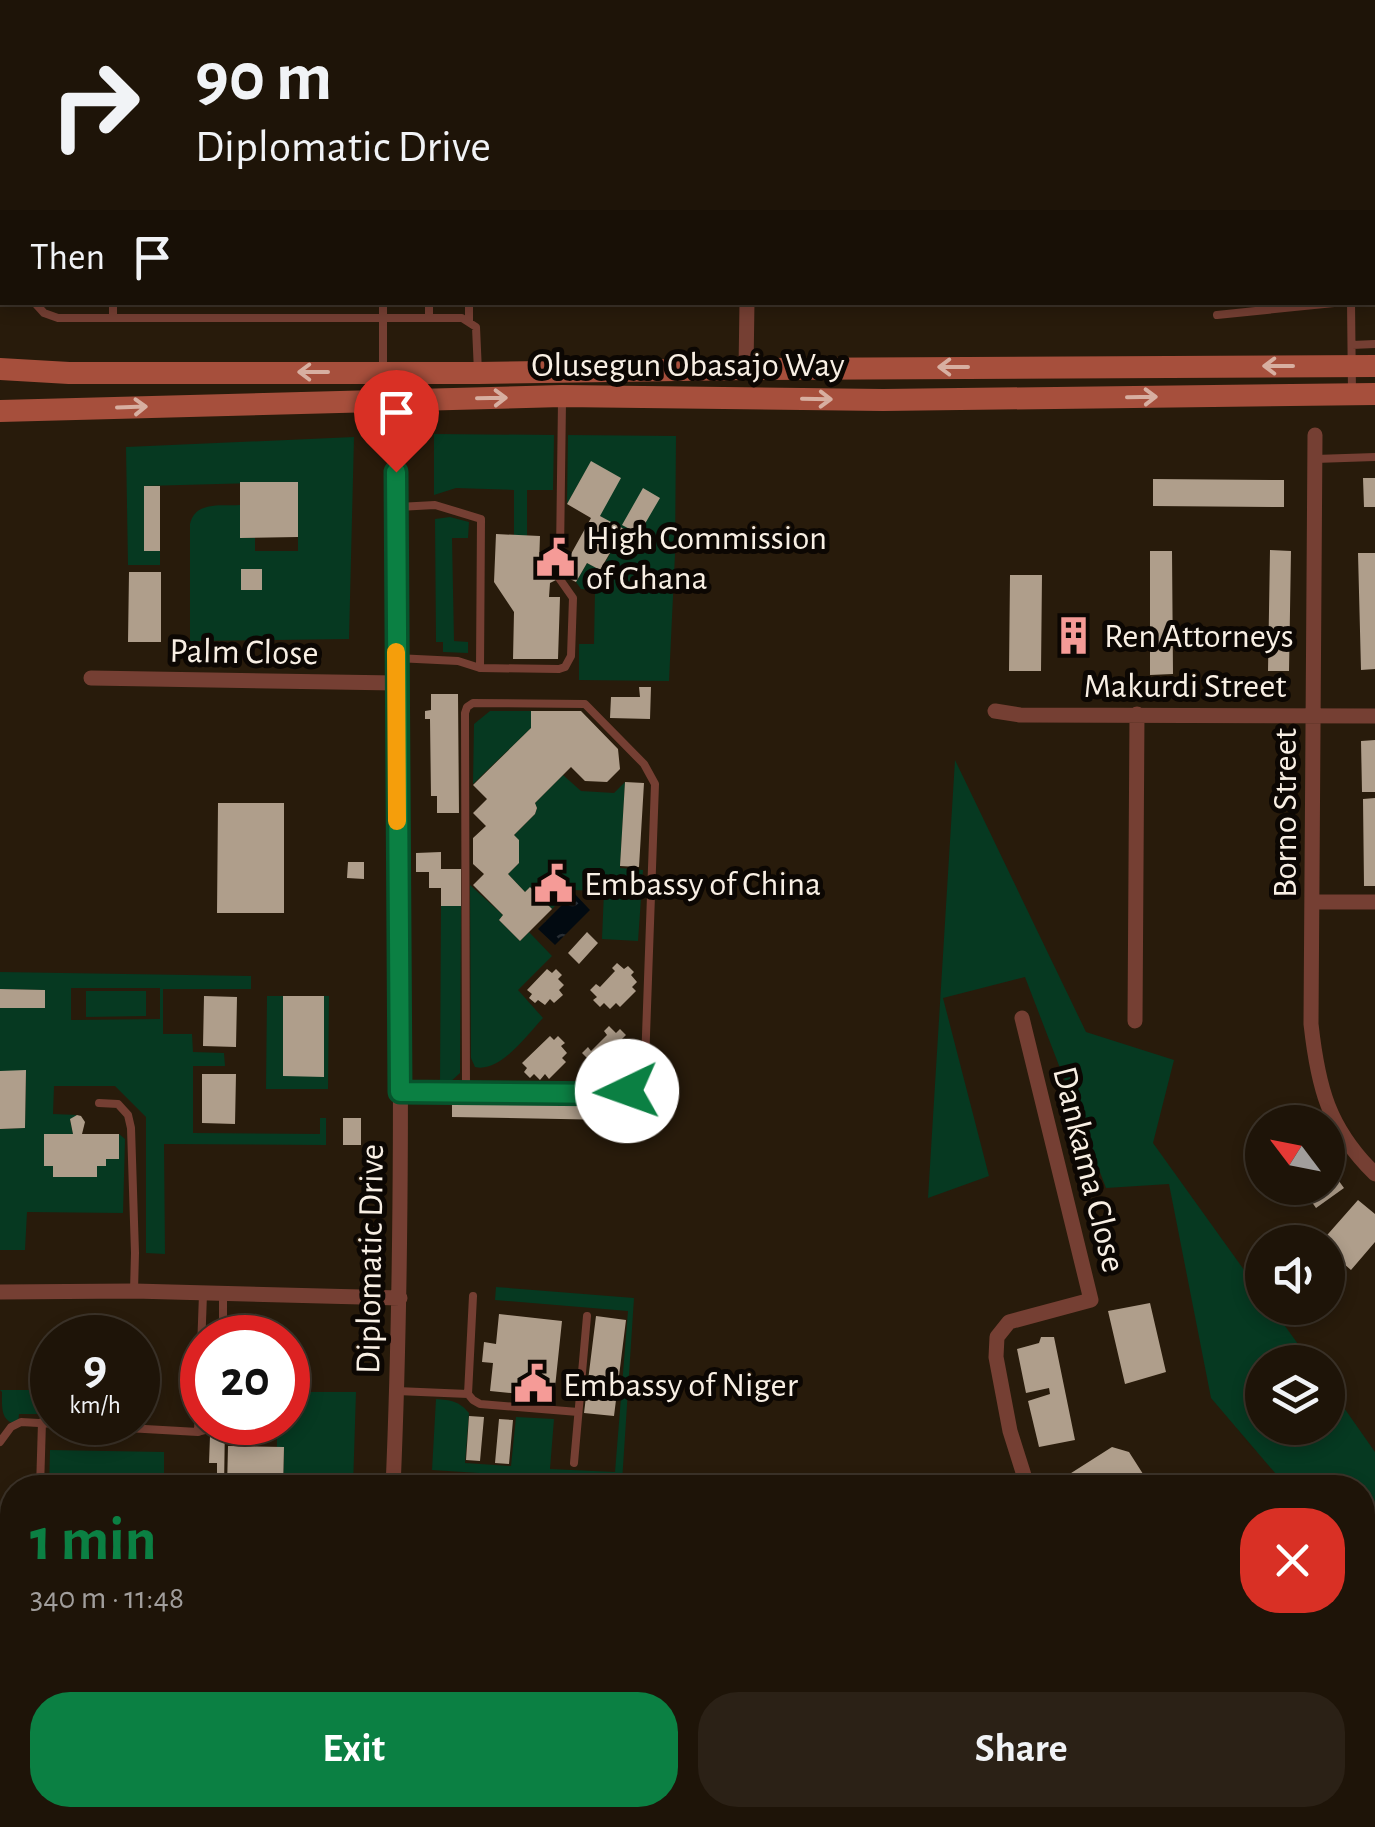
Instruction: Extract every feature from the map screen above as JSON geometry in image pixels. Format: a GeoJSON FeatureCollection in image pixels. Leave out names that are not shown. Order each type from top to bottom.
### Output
{"type":"FeatureCollection","features":[{"type":"Feature","properties":{"kind":"main road","name":"Olusegun Obasajo Way"},"geometry":{"type":"LineString","coordinates":[[0,369],[69,373],[478,373],[1360,359]]}},
{"type":"Feature","properties":{"kind":"main road"},"geometry":{"type":"LineString","coordinates":[[627,397],[630,370]]}},
{"type":"Feature","properties":{"kind":"main road"},"geometry":{"type":"LineString","coordinates":[[69,373],[69,408]]}},
{"type":"Feature","properties":{"kind":"main road","name":"Olusegun Obasajo Way"},"geometry":{"type":"LineString","coordinates":[[0,411],[562,396],[883,400],[1364,394]]}},
{"type":"Feature","properties":{"kind":"street"},"geometry":{"type":"LineString","coordinates":[[746,368],[747,305]]}},
{"type":"Feature","properties":{"kind":"street","name":"Diplomatic Drive"},"geometry":{"type":"LineString","coordinates":[[389,372],[396,400],[400,1092],[400,1298],[394,1475]]}},
{"type":"Feature","properties":{"kind":"street","name":"Borno Street"},"geometry":{"type":"LineString","coordinates":[[1314,435],[1311,1024],[1324,1100],[1342,1133],[1375,1174]]}},
{"type":"Feature","properties":{"kind":"street","name":"Palm Close"},"geometry":{"type":"LineString","coordinates":[[91,678],[396,682]]}},
{"type":"Feature","properties":{"kind":"street","name":"Makurdi Street"},"geometry":{"type":"LineString","coordinates":[[995,711],[1020,715],[1375,716]]}},
{"type":"Feature","properties":{"kind":"street"},"geometry":{"type":"LineString","coordinates":[[1135,1021],[1137,714]]}},
{"type":"Feature","properties":{"kind":"street"},"geometry":{"type":"LineString","coordinates":[[1313,902],[1375,902]]}},
{"type":"Feature","properties":{"kind":"street","name":"Dankama Close"},"geometry":{"type":"LineString","coordinates":[[1022,1018],[1091,1300],[1009,1322],[997,1337],[996,1357],[1010,1431],[1024,1475]]}},
{"type":"Feature","properties":{"kind":"street"},"geometry":{"type":"LineString","coordinates":[[0,1292],[400,1298]]}},
{"type":"Feature","properties":{"kind":"lane"},"geometry":{"type":"LineString","coordinates":[[37,305],[44,313],[58,318],[462,318],[476,328],[478,373]]}},
{"type":"Feature","properties":{"kind":"lane"},"geometry":{"type":"LineString","coordinates":[[113,305],[113,318]]}},
{"type":"Feature","properties":{"kind":"lane"},"geometry":{"type":"LineString","coordinates":[[383,305],[389,372]]}},
{"type":"Feature","properties":{"kind":"lane"},"geometry":{"type":"LineString","coordinates":[[429,305],[429,318]]}},
{"type":"Feature","properties":{"kind":"lane"},"geometry":{"type":"LineString","coordinates":[[469,305],[469,321]]}},
{"type":"Feature","properties":{"kind":"lane"},"geometry":{"type":"LineString","coordinates":[[1218,315],[1318,305]]}},
{"type":"Feature","properties":{"kind":"lane"},"geometry":{"type":"LineString","coordinates":[[1349,305],[1364,394]]}},
{"type":"Feature","properties":{"kind":"lane"},"geometry":{"type":"LineString","coordinates":[[1360,359],[1375,344]]}},
{"type":"Feature","properties":{"kind":"lane"},"geometry":{"type":"LineString","coordinates":[[560,554],[562,396]]}},
{"type":"Feature","properties":{"kind":"lane"},"geometry":{"type":"LineString","coordinates":[[1314,459],[1375,457]]}},
{"type":"Feature","properties":{"kind":"lane"},"geometry":{"type":"LineString","coordinates":[[396,508],[435,506],[481,519],[480,668]]}},
{"type":"Feature","properties":{"kind":"lane"},"geometry":{"type":"LineString","coordinates":[[396,658],[458,661],[480,668],[565,668],[571,656],[573,598],[560,578]]}},
{"type":"Feature","properties":{"kind":"lane"},"geometry":{"type":"LineString","coordinates":[[400,1092],[616,1094],[635,1084],[645,1063],[655,784],[644,764],[584,704],[467,706],[466,1092]]}},
{"type":"Feature","properties":{"kind":"lane"},"geometry":{"type":"LineString","coordinates":[[99,1103],[118,1104],[128,1115],[131,1128],[134,1292]]}},
{"type":"Feature","properties":{"kind":"lane"},"geometry":{"type":"LineString","coordinates":[[202,1315],[203,1294]]}},
{"type":"Feature","properties":{"kind":"lane"},"geometry":{"type":"LineString","coordinates":[[223,1294],[223,1315]]}},
{"type":"Feature","properties":{"kind":"lane"},"geometry":{"type":"LineString","coordinates":[[473,1296],[468,1394],[473,1400],[480,1404],[578,1412]]}},
{"type":"Feature","properties":{"kind":"lane"},"geometry":{"type":"LineString","coordinates":[[574,1463],[587,1316]]}},
{"type":"Feature","properties":{"kind":"lane"},"geometry":{"type":"LineString","coordinates":[[397,1392],[468,1394]]}},
{"type":"Feature","properties":{"kind":"lane"},"geometry":{"type":"LineString","coordinates":[[0,1442],[11,1427],[30,1422]]}},
{"type":"Feature","properties":{"kind":"lane"},"geometry":{"type":"LineString","coordinates":[[40,1475],[41,1445]]}},
{"type":"Feature","properties":{"kind":"green space"},"geometry":{"type":"Polygon","coordinates":[[[434,434],[554,435],[553,490],[527,490],[527,536],[514,535],[514,490],[456,488],[434,495],[434,434]]]}},
{"type":"Feature","properties":{"kind":"green space"},"geometry":{"type":"Polygon","coordinates":[[[568,435],[676,436],[669,681],[579,680],[579,644],[594,644],[595,590],[581,589],[576,582],[587,563],[601,570],[623,530],[600,516],[591,462],[567,504],[568,435]]]}},
{"type":"Feature","properties":{"kind":"green space"},"geometry":{"type":"Polygon","coordinates":[[[354,437],[349,639],[190,641],[190,524],[197,511],[210,506],[240,505],[241,538],[255,538],[255,551],[298,551],[298,482],[144,486],[144,550],[160,551],[160,565],[128,565],[126,447],[354,437]]]}},
{"type":"Feature","properties":{"kind":"green space"},"geometry":{"type":"Polygon","coordinates":[[[450,517],[469,522],[468,538],[452,538],[454,641],[468,642],[468,653],[443,652],[443,642],[436,642],[435,519],[450,517]]]}},
{"type":"Feature","properties":{"kind":"green space"},"geometry":{"type":"Polygon","coordinates":[[[490,711],[531,711],[531,728],[473,784],[474,724],[490,711]]]}},
{"type":"Feature","properties":{"kind":"green space"},"geometry":{"type":"Polygon","coordinates":[[[955,760],[1086,1032],[1174,1060],[1153,1143],[1245,1271],[1245,1325],[1284,1325],[1299,1345],[1245,1345],[1245,1438],[1211,1398],[1169,1184],[1106,1188],[1025,977],[943,998],[989,1176],[928,1198],[955,760]]]}},
{"type":"Feature","properties":{"kind":"green space"},"geometry":{"type":"Polygon","coordinates":[[[563,775],[581,791],[614,793],[625,782],[620,868],[643,870],[638,941],[602,939],[604,891],[571,890],[552,909],[530,887],[525,892],[508,874],[519,863],[519,841],[514,835],[535,814],[535,803],[563,775]]]}},
{"type":"Feature","properties":{"kind":"green space"},"geometry":{"type":"Polygon","coordinates":[[[470,885],[503,915],[499,920],[520,941],[529,932],[552,956],[518,990],[543,1018],[503,1059],[484,1067],[475,1067],[471,1058],[470,885]]]}},
{"type":"Feature","properties":{"kind":"green space"},"geometry":{"type":"Polygon","coordinates":[[[441,906],[461,906],[460,1073],[448,1084],[440,1084],[441,906]]]}},
{"type":"Feature","properties":{"kind":"green space"},"geometry":{"type":"Polygon","coordinates":[[[0,972],[251,976],[251,989],[163,989],[163,1034],[192,1034],[193,1052],[224,1053],[225,1066],[193,1066],[193,1133],[320,1134],[320,1118],[326,1118],[326,1145],[164,1144],[165,1254],[146,1253],[146,1117],[115,1086],[54,1086],[53,1114],[77,1115],[70,1120],[73,1134],[44,1135],[44,1166],[53,1166],[54,1177],[96,1177],[97,1166],[106,1159],[119,1159],[119,1134],[125,1139],[123,1213],[27,1212],[25,1250],[0,1250],[0,1129],[25,1128],[26,1071],[0,1071],[0,1008],[45,1008],[45,990],[0,989],[0,972]],[[71,988],[71,1020],[160,1019],[160,988],[71,988]]]}},
{"type":"Feature","properties":{"kind":"green space"},"geometry":{"type":"Polygon","coordinates":[[[86,991],[146,991],[146,1016],[86,1017],[86,991]]]}},
{"type":"Feature","properties":{"kind":"green space"},"geometry":{"type":"Polygon","coordinates":[[[267,996],[283,996],[283,1076],[324,1076],[324,996],[329,996],[328,1089],[266,1089],[267,996]]]}},
{"type":"Feature","properties":{"kind":"green space"},"geometry":{"type":"Polygon","coordinates":[[[496,1287],[634,1298],[622,1475],[432,1470],[436,1399],[454,1402],[469,1413],[465,1463],[511,1466],[516,1417],[554,1419],[550,1469],[615,1472],[628,1311],[495,1300],[496,1287]]]}},
{"type":"Feature","properties":{"kind":"green space"},"geometry":{"type":"Polygon","coordinates":[[[30,1390],[30,1414],[19,1414],[18,1424],[8,1421],[3,1413],[2,1392],[30,1390]]]}},
{"type":"Feature","properties":{"kind":"green space"},"geometry":{"type":"Polygon","coordinates":[[[310,1392],[356,1392],[353,1475],[283,1475],[284,1447],[277,1447],[310,1445],[310,1392]]]}},
{"type":"Feature","properties":{"kind":"green space"},"geometry":{"type":"Polygon","coordinates":[[[1345,1409],[1375,1452],[1375,1475],[1277,1475],[1251,1445],[1345,1445],[1345,1409]]]}},
{"type":"Feature","properties":{"kind":"green space"},"geometry":{"type":"Polygon","coordinates":[[[50,1450],[164,1452],[164,1475],[49,1475],[50,1450]]]}},
{"type":"Feature","properties":{"kind":"water"},"geometry":{"type":"Polygon","coordinates":[[[574,893],[590,910],[555,945],[538,929],[574,893]]]}},
{"type":"Feature","properties":{"kind":"building"},"geometry":{"type":"Polygon","coordinates":[[[591,461],[621,478],[600,516],[624,529],[600,570],[587,563],[576,582],[564,576],[550,583],[549,597],[560,597],[558,659],[513,659],[514,612],[494,582],[496,534],[540,536],[539,564],[566,551],[571,554],[591,518],[567,504],[591,461]]]}},
{"type":"Feature","properties":{"kind":"building"},"geometry":{"type":"Polygon","coordinates":[[[1363,478],[1375,478],[1375,507],[1364,507],[1363,478]]]}},
{"type":"Feature","properties":{"kind":"building"},"geometry":{"type":"Polygon","coordinates":[[[1153,479],[1284,480],[1284,507],[1153,506],[1153,479]]]}},
{"type":"Feature","properties":{"kind":"building"},"geometry":{"type":"Polygon","coordinates":[[[240,482],[298,482],[298,537],[240,538],[240,482]]]}},
{"type":"Feature","properties":{"kind":"building"},"geometry":{"type":"Polygon","coordinates":[[[144,486],[160,486],[160,551],[144,551],[144,486]]]}},
{"type":"Feature","properties":{"kind":"building"},"geometry":{"type":"Polygon","coordinates":[[[643,488],[660,498],[639,534],[622,525],[643,488]]]}},
{"type":"Feature","properties":{"kind":"building"},"geometry":{"type":"Polygon","coordinates":[[[1270,550],[1291,551],[1289,671],[1268,671],[1270,550]]]}},
{"type":"Feature","properties":{"kind":"building"},"geometry":{"type":"Polygon","coordinates":[[[1150,551],[1172,551],[1173,674],[1150,675],[1150,551]]]}},
{"type":"Feature","properties":{"kind":"building"},"geometry":{"type":"Polygon","coordinates":[[[1358,553],[1375,553],[1375,669],[1361,670],[1358,553]]]}},
{"type":"Feature","properties":{"kind":"building"},"geometry":{"type":"Polygon","coordinates":[[[241,569],[262,569],[262,590],[241,590],[241,569]]]}},
{"type":"Feature","properties":{"kind":"building"},"geometry":{"type":"Polygon","coordinates":[[[129,572],[161,572],[161,642],[128,642],[129,572]]]}},
{"type":"Feature","properties":{"kind":"building"},"geometry":{"type":"Polygon","coordinates":[[[1010,575],[1042,575],[1041,671],[1009,671],[1010,575]]]}},
{"type":"Feature","properties":{"kind":"building"},"geometry":{"type":"Polygon","coordinates":[[[639,687],[651,687],[650,719],[610,718],[611,697],[640,697],[639,687]]]}},
{"type":"Feature","properties":{"kind":"building"},"geometry":{"type":"Polygon","coordinates":[[[431,694],[458,694],[459,813],[437,813],[437,796],[431,796],[430,719],[425,719],[425,711],[431,710],[431,694]]]}},
{"type":"Feature","properties":{"kind":"building"},"geometry":{"type":"Polygon","coordinates":[[[531,711],[581,711],[618,749],[620,769],[607,782],[585,781],[571,767],[535,803],[535,814],[514,835],[519,840],[519,863],[508,874],[525,892],[530,887],[552,909],[520,941],[499,920],[503,915],[473,885],[484,874],[473,864],[473,838],[486,826],[473,813],[487,799],[473,785],[531,728],[531,711]]]}},
{"type":"Feature","properties":{"kind":"building"},"geometry":{"type":"Polygon","coordinates":[[[1375,740],[1375,792],[1362,792],[1361,741],[1375,740]]]}},
{"type":"Feature","properties":{"kind":"building"},"geometry":{"type":"Polygon","coordinates":[[[625,782],[644,783],[639,867],[620,866],[625,782]]]}},
{"type":"Feature","properties":{"kind":"building"},"geometry":{"type":"Polygon","coordinates":[[[1375,798],[1375,886],[1364,886],[1363,799],[1375,798]]]}},
{"type":"Feature","properties":{"kind":"building"},"geometry":{"type":"Polygon","coordinates":[[[218,803],[284,803],[284,913],[217,913],[218,803]]]}},
{"type":"Feature","properties":{"kind":"building"},"geometry":{"type":"Polygon","coordinates":[[[441,852],[441,869],[461,869],[461,906],[441,906],[441,888],[429,888],[429,872],[416,872],[416,853],[441,852]]]}},
{"type":"Feature","properties":{"kind":"building"},"geometry":{"type":"Polygon","coordinates":[[[348,862],[364,862],[364,879],[347,878],[348,862]]]}},
{"type":"Feature","properties":{"kind":"building"},"geometry":{"type":"Polygon","coordinates":[[[587,932],[598,943],[579,964],[568,953],[587,932]]]}},
{"type":"Feature","properties":{"kind":"building"},"geometry":{"type":"Polygon","coordinates":[[[617,963],[634,972],[631,975],[637,982],[632,987],[636,991],[620,1007],[616,1003],[610,1009],[604,1003],[600,1007],[590,990],[596,984],[600,987],[617,963]]]}},
{"type":"Feature","properties":{"kind":"building"},"geometry":{"type":"Polygon","coordinates":[[[547,969],[552,973],[556,969],[562,975],[558,979],[564,985],[559,990],[563,995],[554,1003],[550,999],[545,1005],[538,1000],[535,1003],[527,990],[547,969]]]}},
{"type":"Feature","properties":{"kind":"building"},"geometry":{"type":"Polygon","coordinates":[[[0,989],[45,990],[45,1008],[0,1008],[0,989]]]}},
{"type":"Feature","properties":{"kind":"building"},"geometry":{"type":"Polygon","coordinates":[[[204,996],[237,997],[236,1047],[203,1046],[204,996]]]}},
{"type":"Feature","properties":{"kind":"building"},"geometry":{"type":"Polygon","coordinates":[[[283,996],[324,996],[324,1077],[283,1076],[283,996]]]}},
{"type":"Feature","properties":{"kind":"building"},"geometry":{"type":"Polygon","coordinates":[[[609,1026],[626,1035],[622,1039],[629,1045],[624,1051],[627,1055],[611,1071],[607,1067],[602,1072],[595,1066],[592,1070],[582,1053],[588,1047],[591,1051],[607,1035],[604,1031],[609,1026]]]}},
{"type":"Feature","properties":{"kind":"building"},"geometry":{"type":"Polygon","coordinates":[[[550,1036],[554,1040],[558,1036],[565,1043],[561,1046],[567,1053],[562,1058],[566,1062],[549,1079],[545,1074],[540,1080],[534,1074],[530,1078],[522,1063],[550,1036]]]}},
{"type":"Feature","properties":{"kind":"building"},"geometry":{"type":"Polygon","coordinates":[[[26,1070],[25,1128],[0,1129],[0,1071],[26,1070]]]}},
{"type":"Feature","properties":{"kind":"building"},"geometry":{"type":"Polygon","coordinates":[[[202,1074],[236,1074],[235,1124],[202,1123],[202,1074]]]}},
{"type":"Feature","properties":{"kind":"building"},"geometry":{"type":"Polygon","coordinates":[[[452,1101],[614,1104],[613,1120],[452,1117],[452,1101]]]}},
{"type":"Feature","properties":{"kind":"building"},"geometry":{"type":"Polygon","coordinates":[[[77,1115],[85,1122],[82,1134],[119,1134],[119,1159],[106,1159],[106,1166],[97,1166],[97,1177],[53,1177],[53,1166],[44,1166],[44,1134],[73,1134],[70,1119],[77,1115]]]}},
{"type":"Feature","properties":{"kind":"building"},"geometry":{"type":"Polygon","coordinates":[[[343,1118],[361,1118],[361,1145],[343,1145],[343,1118]]]}},
{"type":"Feature","properties":{"kind":"building"},"geometry":{"type":"Polygon","coordinates":[[[1358,1200],[1375,1214],[1375,1242],[1351,1270],[1345,1265],[1345,1225],[1336,1225],[1358,1200]]]}},
{"type":"Feature","properties":{"kind":"building"},"geometry":{"type":"Polygon","coordinates":[[[1150,1303],[1166,1372],[1125,1384],[1108,1311],[1150,1303]]]}},
{"type":"Feature","properties":{"kind":"building"},"geometry":{"type":"Polygon","coordinates":[[[499,1314],[562,1321],[554,1397],[490,1391],[493,1363],[482,1362],[484,1342],[496,1344],[499,1314]]]}},
{"type":"Feature","properties":{"kind":"building"},"geometry":{"type":"Polygon","coordinates":[[[596,1316],[626,1320],[614,1416],[584,1413],[596,1316]]]}},
{"type":"Feature","properties":{"kind":"building"},"geometry":{"type":"Polygon","coordinates":[[[1041,1337],[1054,1337],[1075,1440],[1039,1447],[1028,1401],[1050,1394],[1049,1388],[1026,1393],[1017,1349],[1039,1343],[1041,1337]]]}},
{"type":"Feature","properties":{"kind":"building"},"geometry":{"type":"Polygon","coordinates":[[[469,1416],[484,1417],[480,1461],[466,1460],[469,1416]]]}},
{"type":"Feature","properties":{"kind":"building"},"geometry":{"type":"Polygon","coordinates":[[[499,1419],[513,1420],[509,1464],[495,1463],[499,1419]]]}},
{"type":"Feature","properties":{"kind":"building"},"geometry":{"type":"Polygon","coordinates":[[[210,1445],[225,1445],[224,1475],[217,1475],[217,1463],[209,1463],[210,1445]]]}},
{"type":"Feature","properties":{"kind":"building"},"geometry":{"type":"Polygon","coordinates":[[[228,1446],[284,1447],[283,1475],[227,1475],[228,1446]]]}},
{"type":"Feature","properties":{"kind":"building"},"geometry":{"type":"Polygon","coordinates":[[[1112,1447],[1129,1452],[1144,1475],[1068,1475],[1112,1447]]]}},
{"type":"Feature","properties":{"kind":"slow traffic"},"geometry":{"type":"LineString","coordinates":[[396,652],[397,821]]}},
{"type":"Feature","properties":{"kind":"place","name":"High Commission of Ghana"},"geometry":{"type":"Point","coordinates":[556,557]}},
{"type":"Feature","properties":{"kind":"place","name":"Ren Attorneys"},"geometry":{"type":"Point","coordinates":[1074,635]}},
{"type":"Feature","properties":{"kind":"place","name":"Embassy of China"},"geometry":{"type":"Point","coordinates":[554,883]}},
{"type":"Feature","properties":{"kind":"place","name":"Embassy of Niger"},"geometry":{"type":"Point","coordinates":[533,1384]}},
{"type":"Feature","properties":{"kind":"route"},"geometry":{"type":"LineString","coordinates":[[396,472],[400,1092],[627,1091]]}}]}
